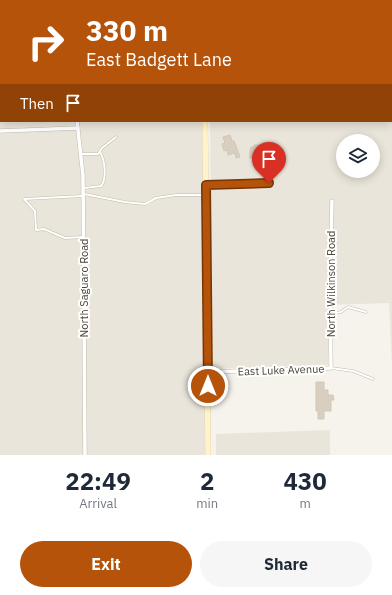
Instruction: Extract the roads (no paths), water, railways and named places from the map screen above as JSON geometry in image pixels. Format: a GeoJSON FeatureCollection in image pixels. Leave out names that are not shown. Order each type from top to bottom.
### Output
{"type":"FeatureCollection","features":[{"type":"Feature","properties":{"kind":"street"},"geometry":{"type":"LineString","coordinates":[[162,0],[168,0]]}},
{"type":"Feature","properties":{"kind":"street","name":"North Saguaro Road"},"geometry":{"type":"LineString","coordinates":[[78,122],[83,188],[85,455]]}},
{"type":"Feature","properties":{"kind":"street"},"geometry":{"type":"LineString","coordinates":[[205,122],[208,455]]}},
{"type":"Feature","properties":{"kind":"street"},"geometry":{"type":"LineString","coordinates":[[0,131],[78,128]]}},
{"type":"Feature","properties":{"kind":"street"},"geometry":{"type":"LineString","coordinates":[[206,185],[269,183],[279,153]]}},
{"type":"Feature","properties":{"kind":"street","name":"North Wilkinson Road"},"geometry":{"type":"LineString","coordinates":[[331,368],[330,314],[332,201]]}},
{"type":"Feature","properties":{"kind":"street","name":"East Luke Avenue"},"geometry":{"type":"LineString","coordinates":[[208,372],[331,368]]}},
{"type":"Feature","properties":{"kind":"lane"},"geometry":{"type":"LineString","coordinates":[[81,154],[98,154],[102,148],[116,137]]}},
{"type":"Feature","properties":{"kind":"lane"},"geometry":{"type":"LineString","coordinates":[[83,188],[103,185],[104,160],[100,152]]}},
{"type":"Feature","properties":{"kind":"lane"},"geometry":{"type":"LineString","coordinates":[[83,237],[65,238],[44,229],[36,230],[35,211],[24,199],[83,195],[145,204],[156,198],[176,195],[206,195]]}},
{"type":"Feature","properties":{"kind":"lane"},"geometry":{"type":"LineString","coordinates":[[330,314],[341,312],[348,307],[366,312]]}},
{"type":"Feature","properties":{"kind":"lane"},"geometry":{"type":"LineString","coordinates":[[331,368],[353,371],[372,379]]}}]}
